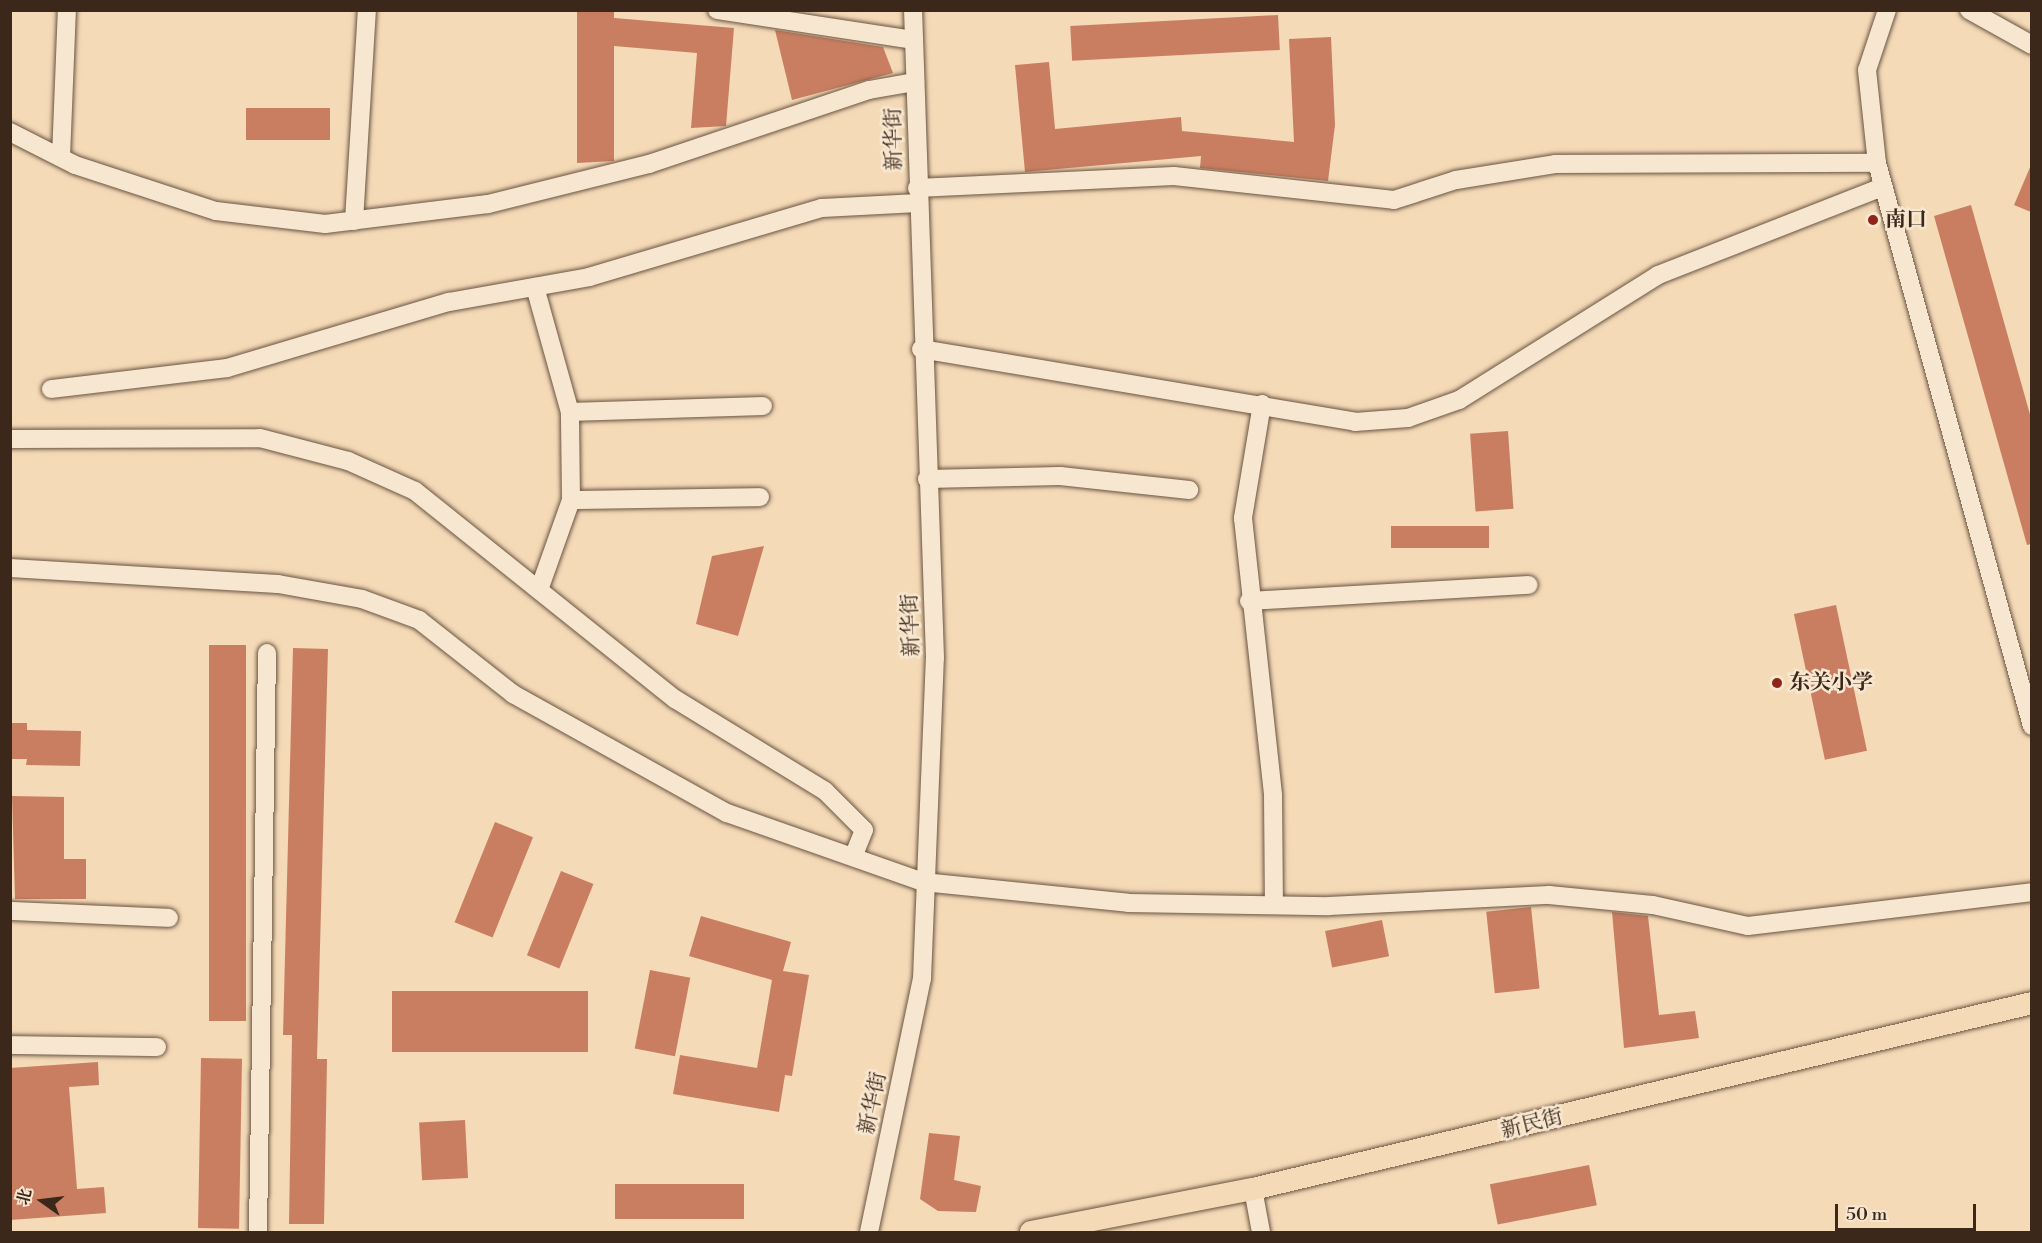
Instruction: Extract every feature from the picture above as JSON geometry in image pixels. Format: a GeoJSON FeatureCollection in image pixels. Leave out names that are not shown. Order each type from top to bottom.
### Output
{"type":"FeatureCollection","features":[{"type":"Feature","properties":{"kind":"main road","name":"新民街"},"geometry":{"type":"LineString","coordinates":[[1031,1233],[1253,1189],[2031,1003]]}},
{"type":"Feature","properties":{"kind":"street"},"geometry":{"type":"LineString","coordinates":[[61,157],[67,10]]}},
{"type":"Feature","properties":{"kind":"street"},"geometry":{"type":"LineString","coordinates":[[354,221],[367,10]]}},
{"type":"Feature","properties":{"kind":"street"},"geometry":{"type":"LineString","coordinates":[[717,10],[914,40]]}},
{"type":"Feature","properties":{"kind":"street","name":"新华街"},"geometry":{"type":"LineString","coordinates":[[869,1233],[922,979],[923,882],[935,658],[921,350],[913,10]]}},
{"type":"Feature","properties":{"kind":"street"},"geometry":{"type":"LineString","coordinates":[[1887,10],[1867,70],[1877,163],[2031,726]]}},
{"type":"Feature","properties":{"kind":"street"},"geometry":{"type":"LineString","coordinates":[[1969,10],[2031,45]]}},
{"type":"Feature","properties":{"kind":"street"},"geometry":{"type":"LineString","coordinates":[[10,132],[61,157],[216,211],[325,224],[488,204],[626,170],[869,90],[915,82]]}},
{"type":"Feature","properties":{"kind":"street"},"geometry":{"type":"LineString","coordinates":[[51,389],[227,368],[449,302],[589,277],[822,208],[918,196],[1174,176],[1394,200],[1456,180],[1555,164],[1877,163]]}},
{"type":"Feature","properties":{"kind":"street"},"geometry":{"type":"LineString","coordinates":[[921,350],[1262,404],[1355,422],[1408,418],[1459,400],[1658,275],[1883,187]]}},
{"type":"Feature","properties":{"kind":"street"},"geometry":{"type":"LineString","coordinates":[[535,287],[570,412],[571,500],[539,590]]}},
{"type":"Feature","properties":{"kind":"street"},"geometry":{"type":"LineString","coordinates":[[1262,404],[1243,518],[1249,602],[1273,795],[1274,905]]}},
{"type":"Feature","properties":{"kind":"street"},"geometry":{"type":"LineString","coordinates":[[570,412],[763,406]]}},
{"type":"Feature","properties":{"kind":"street"},"geometry":{"type":"LineString","coordinates":[[10,439],[260,438],[348,461],[415,491],[675,699],[825,790],[864,830],[853,857]]}},
{"type":"Feature","properties":{"kind":"street"},"geometry":{"type":"LineString","coordinates":[[927,479],[1060,476],[1189,490]]}},
{"type":"Feature","properties":{"kind":"street"},"geometry":{"type":"LineString","coordinates":[[571,500],[760,497]]}},
{"type":"Feature","properties":{"kind":"street"},"geometry":{"type":"LineString","coordinates":[[10,568],[278,584],[362,599],[419,621],[513,694],[727,813],[923,882],[1128,903],[1274,905],[1549,895],[1653,905],[1748,926],[2031,892]]}},
{"type":"Feature","properties":{"kind":"street"},"geometry":{"type":"LineString","coordinates":[[1249,602],[1529,585]]}},
{"type":"Feature","properties":{"kind":"street"},"geometry":{"type":"LineString","coordinates":[[258,1233],[267,652]]}},
{"type":"Feature","properties":{"kind":"street"},"geometry":{"type":"LineString","coordinates":[[10,911],[170,918]]}},
{"type":"Feature","properties":{"kind":"street"},"geometry":{"type":"LineString","coordinates":[[10,1045],[157,1047]]}},
{"type":"Feature","properties":{"kind":"street"},"geometry":{"type":"LineString","coordinates":[[1253,1189],[1261,1233]]}},
{"type":"Feature","properties":{"kind":"building"},"geometry":{"type":"Polygon","coordinates":[[[577,12],[614,12],[614,18],[734,28],[726,126],[691,128],[697,53],[614,46],[614,161],[577,163],[577,12]]]}},
{"type":"Feature","properties":{"kind":"building"},"geometry":{"type":"Polygon","coordinates":[[[1278,15],[1280,50],[1072,61],[1070,26],[1278,15]]]}},
{"type":"Feature","properties":{"kind":"building"},"geometry":{"type":"Polygon","coordinates":[[[775,30],[883,47],[893,73],[792,100],[775,30]]]}},
{"type":"Feature","properties":{"kind":"building"},"geometry":{"type":"Polygon","coordinates":[[[1331,37],[1335,125],[1328,181],[1200,168],[1201,156],[1025,172],[1015,65],[1049,62],[1055,129],[1181,117],[1182,131],[1294,142],[1289,39],[1331,37]]]}},
{"type":"Feature","properties":{"kind":"building"},"geometry":{"type":"Polygon","coordinates":[[[246,108],[330,108],[330,140],[246,140],[246,108]]]}},
{"type":"Feature","properties":{"kind":"building"},"geometry":{"type":"Polygon","coordinates":[[[2031,165],[2031,212],[2014,205],[2031,165]]]}},
{"type":"Feature","properties":{"kind":"building"},"geometry":{"type":"Polygon","coordinates":[[[1971,205],[2031,418],[2031,544],[2027,545],[1934,216],[1971,205]]]}},
{"type":"Feature","properties":{"kind":"building"},"geometry":{"type":"Polygon","coordinates":[[[1508,431],[1513,509],[1476,511],[1470,434],[1508,431]]]}},
{"type":"Feature","properties":{"kind":"building"},"geometry":{"type":"Polygon","coordinates":[[[1391,526],[1489,526],[1489,548],[1391,548],[1391,526]]]}},
{"type":"Feature","properties":{"kind":"building"},"geometry":{"type":"Polygon","coordinates":[[[764,546],[738,636],[696,624],[712,556],[764,546]]]}},
{"type":"Feature","properties":{"kind":"building"},"geometry":{"type":"Polygon","coordinates":[[[1836,605],[1867,751],[1825,760],[1794,614],[1836,605]]]}},
{"type":"Feature","properties":{"kind":"building"},"geometry":{"type":"Polygon","coordinates":[[[209,645],[246,645],[246,1021],[209,1021],[209,645]]]}},
{"type":"Feature","properties":{"kind":"building"},"geometry":{"type":"Polygon","coordinates":[[[293,648],[328,649],[317,1059],[327,1059],[324,1224],[289,1224],[292,1035],[283,1035],[293,648]]]}},
{"type":"Feature","properties":{"kind":"building"},"geometry":{"type":"Polygon","coordinates":[[[10,723],[27,723],[27,730],[81,731],[80,766],[26,765],[27,759],[10,759],[10,723]]]}},
{"type":"Feature","properties":{"kind":"building"},"geometry":{"type":"Polygon","coordinates":[[[12,796],[64,797],[64,859],[86,859],[86,899],[15,899],[12,796]]]}},
{"type":"Feature","properties":{"kind":"building"},"geometry":{"type":"Polygon","coordinates":[[[495,822],[533,837],[493,937],[455,922],[495,822]]]}},
{"type":"Feature","properties":{"kind":"building"},"geometry":{"type":"Polygon","coordinates":[[[561,871],[593,884],[559,968],[527,955],[561,871]]]}},
{"type":"Feature","properties":{"kind":"building"},"geometry":{"type":"Polygon","coordinates":[[[1531,907],[1540,989],[1495,993],[1486,912],[1531,907]]]}},
{"type":"Feature","properties":{"kind":"building"},"geometry":{"type":"Polygon","coordinates":[[[1612,912],[1648,916],[1659,1015],[1695,1011],[1699,1038],[1624,1048],[1612,912]]]}},
{"type":"Feature","properties":{"kind":"building"},"geometry":{"type":"Polygon","coordinates":[[[701,916],[791,942],[783,971],[809,975],[792,1076],[785,1075],[779,1112],[673,1094],[680,1055],[757,1068],[772,980],[689,956],[701,916]]]}},
{"type":"Feature","properties":{"kind":"building"},"geometry":{"type":"Polygon","coordinates":[[[1382,920],[1389,956],[1332,967],[1325,931],[1382,920]]]}},
{"type":"Feature","properties":{"kind":"building"},"geometry":{"type":"Polygon","coordinates":[[[650,970],[690,978],[675,1056],[635,1049],[650,970]]]}},
{"type":"Feature","properties":{"kind":"building"},"geometry":{"type":"Polygon","coordinates":[[[392,991],[588,991],[588,1052],[392,1052],[392,991]]]}},
{"type":"Feature","properties":{"kind":"building"},"geometry":{"type":"Polygon","coordinates":[[[201,1058],[242,1059],[239,1229],[198,1228],[201,1058]]]}},
{"type":"Feature","properties":{"kind":"building"},"geometry":{"type":"Polygon","coordinates":[[[98,1062],[99,1085],[69,1087],[77,1189],[104,1187],[106,1213],[10,1220],[10,1068],[98,1062]]]}},
{"type":"Feature","properties":{"kind":"building"},"geometry":{"type":"Polygon","coordinates":[[[465,1120],[468,1178],[422,1180],[419,1122],[465,1120]]]}},
{"type":"Feature","properties":{"kind":"building"},"geometry":{"type":"Polygon","coordinates":[[[929,1133],[960,1136],[954,1180],[981,1186],[976,1212],[938,1211],[920,1199],[929,1133]]]}},
{"type":"Feature","properties":{"kind":"building"},"geometry":{"type":"Polygon","coordinates":[[[1589,1165],[1597,1205],[1498,1225],[1490,1184],[1589,1165]]]}},
{"type":"Feature","properties":{"kind":"building"},"geometry":{"type":"Polygon","coordinates":[[[615,1184],[744,1184],[744,1219],[615,1219],[615,1184]]]}},
{"type":"Feature","properties":{"kind":"place","name":"南口"},"geometry":{"type":"Point","coordinates":[1873,220]}},
{"type":"Feature","properties":{"kind":"place","name":"东关小学"},"geometry":{"type":"Point","coordinates":[1777,683]}}]}
